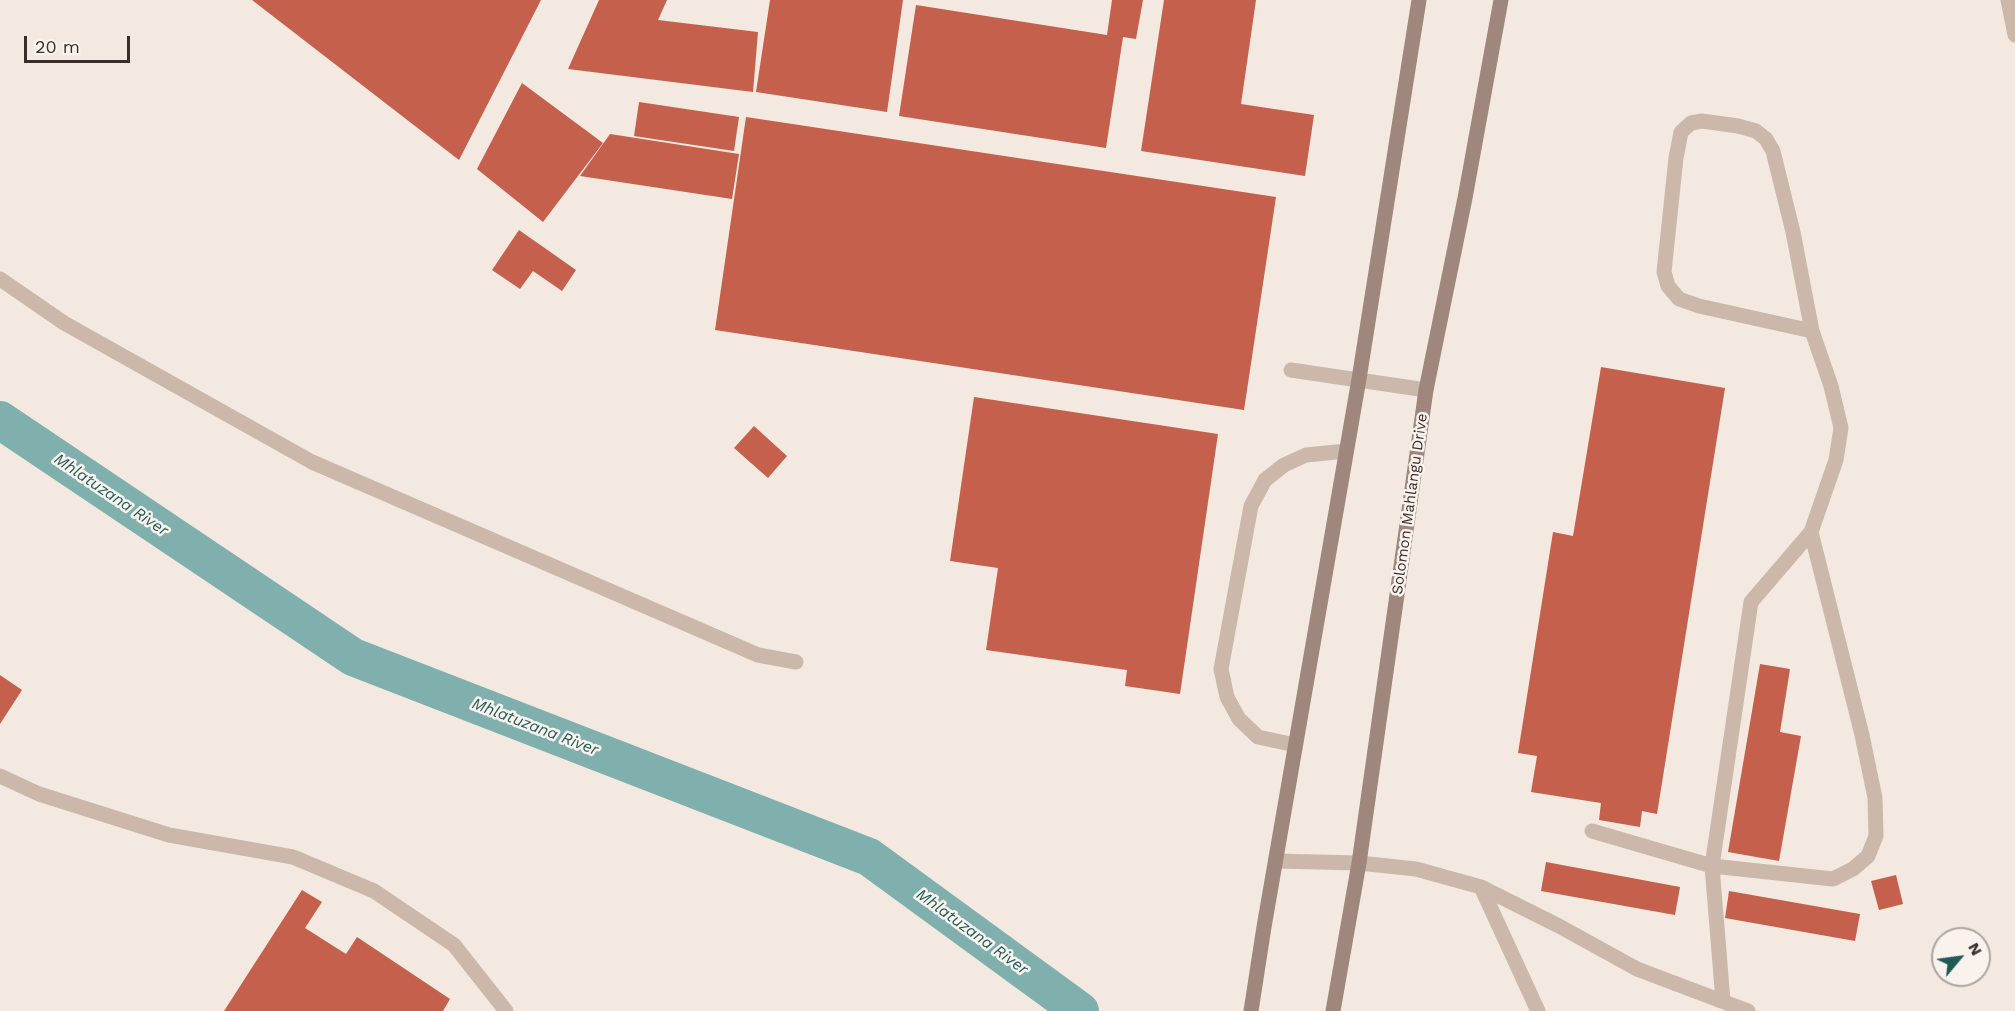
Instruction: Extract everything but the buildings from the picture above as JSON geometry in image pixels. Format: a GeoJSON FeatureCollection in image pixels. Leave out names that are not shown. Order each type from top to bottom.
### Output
{"type":"FeatureCollection","features":[{"type":"Feature","properties":{"kind":"main road"},"geometry":{"type":"LineString","coordinates":[[1251,1011],[1359,379],[1419,0]]}},
{"type":"Feature","properties":{"kind":"main road","name":"Solomon Mahlangu Drive"},"geometry":{"type":"LineString","coordinates":[[1333,1011],[1359,863],[1426,390],[1465,198],[1500,0]]}},
{"type":"Feature","properties":{"kind":"lane"},"geometry":{"type":"LineString","coordinates":[[2008,0],[2015,35]]}},
{"type":"Feature","properties":{"kind":"lane"},"geometry":{"type":"LineString","coordinates":[[1723,1001],[1712,866],[1751,602],[1811,532],[1836,460],[1841,428],[1831,386],[1812,331],[1793,232],[1773,151],[1766,139],[1756,131],[1702,121],[1691,123],[1681,132],[1676,159],[1664,272],[1668,286],[1679,299],[1699,306],[1812,331]]}},
{"type":"Feature","properties":{"kind":"lane"},"geometry":{"type":"LineString","coordinates":[[0,279],[64,323],[312,462],[758,655],[796,662]]}},
{"type":"Feature","properties":{"kind":"lane"},"geometry":{"type":"LineString","coordinates":[[1291,370],[1426,390]]}},
{"type":"Feature","properties":{"kind":"lane"},"geometry":{"type":"LineString","coordinates":[[1295,745],[1258,737],[1239,719],[1227,697],[1221,669],[1224,648],[1251,506],[1265,480],[1284,465],[1306,455],[1346,452]]}},
{"type":"Feature","properties":{"kind":"lane"},"geometry":{"type":"LineString","coordinates":[[1592,831],[1712,866],[1833,879],[1853,869],[1868,856],[1876,837],[1875,798],[1862,735],[1811,532]]}},
{"type":"Feature","properties":{"kind":"lane"},"geometry":{"type":"LineString","coordinates":[[0,776],[39,794],[169,835],[293,856],[374,891],[454,945],[506,1011]]}},
{"type":"Feature","properties":{"kind":"lane"},"geometry":{"type":"LineString","coordinates":[[1276,861],[1359,863],[1416,869],[1481,887],[1637,969],[1748,1011]]}},
{"type":"Feature","properties":{"kind":"lane"},"geometry":{"type":"LineString","coordinates":[[1481,887],[1538,1011]]}},
{"type":"Feature","properties":{"kind":"waterway","name":"Mhlatuzana River"},"geometry":{"type":"LineString","coordinates":[[0,420],[353,657],[869,857],[1080,1011]]}}]}
